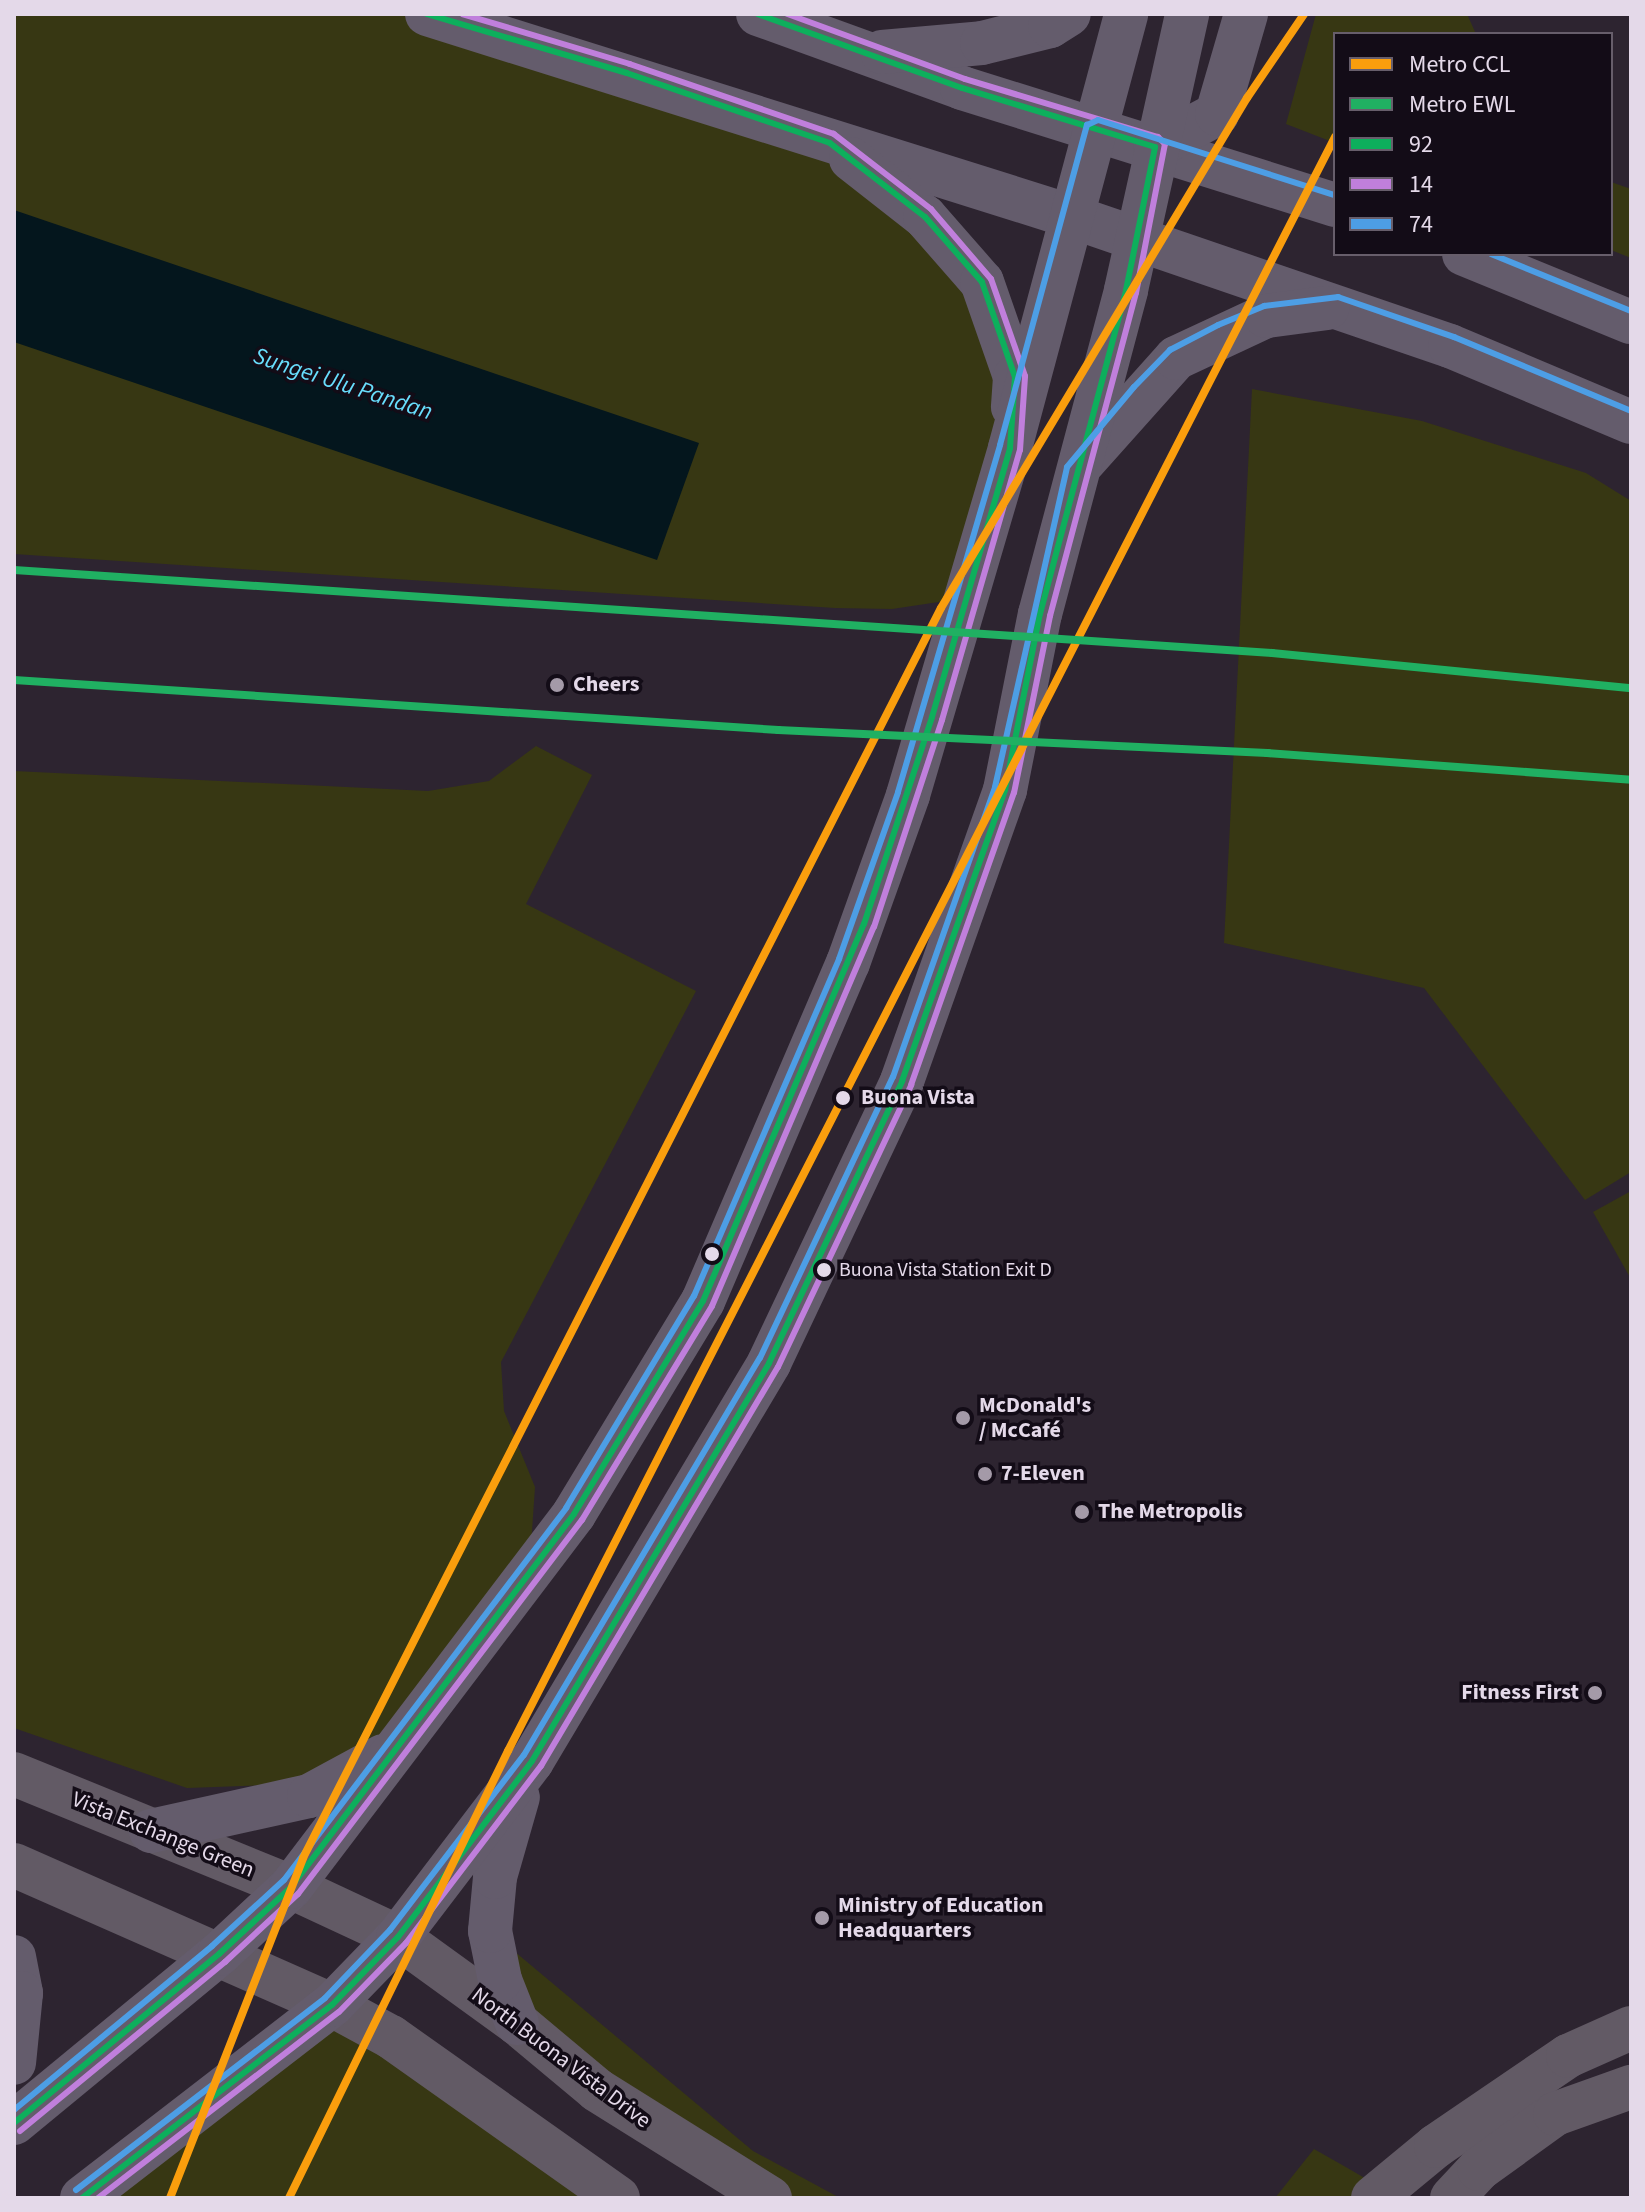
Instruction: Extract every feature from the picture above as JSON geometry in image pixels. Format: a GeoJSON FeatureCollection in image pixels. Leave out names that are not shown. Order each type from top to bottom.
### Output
{"type":"FeatureCollection","features":[{"type":"Feature","properties":{"kind":"main road"},"geometry":{"type":"LineString","coordinates":[[427,14],[627,73],[830,143],[1073,217],[1450,346],[1631,422]]}},
{"type":"Feature","properties":{"kind":"main road"},"geometry":{"type":"LineString","coordinates":[[758,14],[1095,130],[1333,204]]}},
{"type":"Feature","properties":{"kind":"main road"},"geometry":{"type":"LineString","coordinates":[[868,54],[982,43],[1050,26],[1069,14]]}},
{"type":"Feature","properties":{"kind":"main road"},"geometry":{"type":"LineString","coordinates":[[14,2123],[219,1954],[291,1887],[574,1514],[703,1301],[864,924],[928,730],[1010,448],[1126,14]]}},
{"type":"Feature","properties":{"kind":"main road"},"geometry":{"type":"LineString","coordinates":[[82,2198],[332,2005],[398,1937],[532,1761],[769,1363],[902,1081],[1005,790],[1040,614],[1138,240],[1155,147],[1187,14]]}},
{"type":"Feature","properties":{"kind":"main road"},"geometry":{"type":"LineString","coordinates":[[1155,147],[1217,114],[1246,14]]}},
{"type":"Feature","properties":{"kind":"main road"},"geometry":{"type":"LineString","coordinates":[[830,143],[925,217],[982,282],[1015,377],[1010,448]]}},
{"type":"Feature","properties":{"kind":"main road"},"geometry":{"type":"LineString","coordinates":[[1469,256],[1631,322]]}},
{"type":"Feature","properties":{"kind":"main road"},"geometry":{"type":"LineString","coordinates":[[1076,470],[1176,358],[1266,316],[1337,307]]}},
{"type":"Feature","properties":{"kind":"main road"},"geometry":{"type":"LineString","coordinates":[[151,1831],[309,1796],[341,1782],[403,1742]]}},
{"type":"Feature","properties":{"kind":"main road"},"geometry":{"type":"LineString","coordinates":[[517,2023],[494,1956],[490,1906],[503,1842],[532,1761]]}},
{"type":"Feature","properties":{"kind":"main road"},"geometry":{"type":"LineString","coordinates":[[14,1957],[21,1993],[14,2063]]}},
{"type":"Feature","properties":{"kind":"street","name":"Vista Exchange Green"},"geometry":{"type":"LineString","coordinates":[[14,1774],[291,1887],[398,1937]]}},
{"type":"Feature","properties":{"kind":"street"},"geometry":{"type":"LineString","coordinates":[[14,1865],[332,2005],[459,2081],[618,2198]]}},
{"type":"Feature","properties":{"kind":"street","name":"North Buona Vista Drive"},"geometry":{"type":"LineString","coordinates":[[398,1937],[517,2023],[597,2090],[770,2198]]}},
{"type":"Feature","properties":{"kind":"street"},"geometry":{"type":"LineString","coordinates":[[1373,2198],[1436,2146],[1568,2056],[1631,2028]]}},
{"type":"Feature","properties":{"kind":"street"},"geometry":{"type":"LineString","coordinates":[[1452,2198],[1479,2169],[1555,2114],[1631,2087]]}},
{"type":"Feature","properties":{"kind":"shaded area"},"geometry":{"type":"Polygon","coordinates":[[[14,14],[427,14],[830,143],[925,217],[1015,377],[972,597],[892,609],[835,608],[14,554],[14,14]]]}},
{"type":"Feature","properties":{"kind":"shaded area"},"geometry":{"type":"Polygon","coordinates":[[[1316,14],[1467,14],[1475,32],[1333,32],[1333,142],[1286,124],[1316,14]]]}},
{"type":"Feature","properties":{"kind":"shaded area"},"geometry":{"type":"Polygon","coordinates":[[[1613,183],[1631,189],[1631,258],[1613,251],[1613,183]]]}},
{"type":"Feature","properties":{"kind":"shaded area"},"geometry":{"type":"Polygon","coordinates":[[[1252,389],[1422,421],[1586,473],[1631,501],[1631,1172],[1585,1200],[1424,988],[1224,943],[1252,389]]]}},
{"type":"Feature","properties":{"kind":"shaded area"},"geometry":{"type":"Polygon","coordinates":[[[536,746],[592,775],[526,904],[696,991],[501,1362],[504,1411],[535,1487],[531,1546],[388,1734],[328,1772],[270,1785],[187,1788],[14,1728],[14,771],[428,791],[489,781],[536,746]]]}},
{"type":"Feature","properties":{"kind":"shaded area"},"geometry":{"type":"Polygon","coordinates":[[[1631,1191],[1631,1279],[1593,1212],[1631,1191]]]}},
{"type":"Feature","properties":{"kind":"shaded area"},"geometry":{"type":"Polygon","coordinates":[[[490,1931],[753,2151],[840,2198],[770,2198],[536,2039],[490,1931]]]}},
{"type":"Feature","properties":{"kind":"shaded area"},"geometry":{"type":"Polygon","coordinates":[[[332,2005],[618,2198],[82,2198],[332,2005]]]}},
{"type":"Feature","properties":{"kind":"shaded area"},"geometry":{"type":"Polygon","coordinates":[[[1314,2149],[1344,2166],[1399,2198],[1275,2198],[1314,2149]]]}},
{"type":"Feature","properties":{"kind":"water","name":"Sungei Ulu Pandan"},"geometry":{"type":"Polygon","coordinates":[[[14,210],[699,443],[657,560],[14,342],[14,210]]]}},
{"type":"Feature","properties":{"kind":"metro line","name":"CCL"},"geometry":{"type":"LineString","coordinates":[[170,2198],[303,1858],[941,608],[1247,98],[1304,14]]}},
{"type":"Feature","properties":{"kind":"metro line","name":"CCL"},"geometry":{"type":"LineString","coordinates":[[289,2198],[508,1751],[1333,141]]}},
{"type":"Feature","properties":{"kind":"metro line","name":"EWL"},"geometry":{"type":"LineString","coordinates":[[14,570],[1272,653],[1631,688]]}},
{"type":"Feature","properties":{"kind":"metro line","name":"EWL"},"geometry":{"type":"LineString","coordinates":[[14,680],[778,730],[1267,753],[1631,780]]}},
{"type":"Feature","properties":{"kind":"transit line","name":"92"},"geometry":{"type":"LineString","coordinates":[[14,2123],[219,1954],[291,1887],[574,1514],[703,1301],[864,924],[932,717],[1010,448],[1015,377],[982,282],[925,217],[830,143],[627,73],[427,14]]}},
{"type":"Feature","properties":{"kind":"transit line","name":"14"},"geometry":{"type":"LineString","coordinates":[[20,2131],[225,1962],[298,1894],[582,1520],[712,1306],[874,927],[942,720],[1020,450],[1025,376],[991,279],[931,209],[834,134],[630,64],[462,14]]}},
{"type":"Feature","properties":{"kind":"transit line","name":"92"},"geometry":{"type":"LineString","coordinates":[[82,2198],[332,2005],[398,1937],[532,1761],[769,1363],[902,1081],[1005,790],[1040,614],[1126,290],[1155,147],[962,88],[758,14]]}},
{"type":"Feature","properties":{"kind":"transit line","name":"14"},"geometry":{"type":"LineString","coordinates":[[98,2198],[339,2012],[406,1943],[541,1766],[778,1367],[911,1085],[1014,793],[1050,616],[1136,293],[1165,144],[1158,137],[965,79],[787,14]]}},
{"type":"Feature","properties":{"kind":"transit line","name":"74"},"geometry":{"type":"LineString","coordinates":[[14,2110],[212,1946],[284,1880],[566,1508],[694,1296],[839,959],[898,792],[1000,445],[1087,125],[1098,120],[1333,194]]}},
{"type":"Feature","properties":{"kind":"transit line","name":"74"},"geometry":{"type":"LineString","coordinates":[[1496,256],[1631,311]]}},
{"type":"Feature","properties":{"kind":"transit line","name":"74"},"geometry":{"type":"LineString","coordinates":[[76,2190],[325,1998],[390,1930],[524,1755],[760,1358],[893,1077],[995,787],[1067,467],[1134,387],[1170,350],[1218,325],[1264,306],[1338,297],[1454,337],[1631,411]]}},
{"type":"Feature","properties":{"kind":"place","name":"Cheers"},"geometry":{"type":"Point","coordinates":[557,685]}},
{"type":"Feature","properties":{"kind":"place","name":"Buona Vista"},"geometry":{"type":"Point","coordinates":[843,1098]}},
{"type":"Feature","properties":{"kind":"place","name":"Buona Vista Station Exit D"},"geometry":{"type":"Point","coordinates":[824,1270]}},
{"type":"Feature","properties":{"kind":"place","name":"McDonald's / McCafé"},"geometry":{"type":"Point","coordinates":[963,1418]}},
{"type":"Feature","properties":{"kind":"place","name":"7-Eleven"},"geometry":{"type":"Point","coordinates":[985,1474]}},
{"type":"Feature","properties":{"kind":"place","name":"The Metropolis"},"geometry":{"type":"Point","coordinates":[1082,1512]}},
{"type":"Feature","properties":{"kind":"place","name":"Fitness First"},"geometry":{"type":"Point","coordinates":[1595,1693]}},
{"type":"Feature","properties":{"kind":"place","name":"Ministry of Education Headquarters"},"geometry":{"type":"Point","coordinates":[822,1918]}}]}
